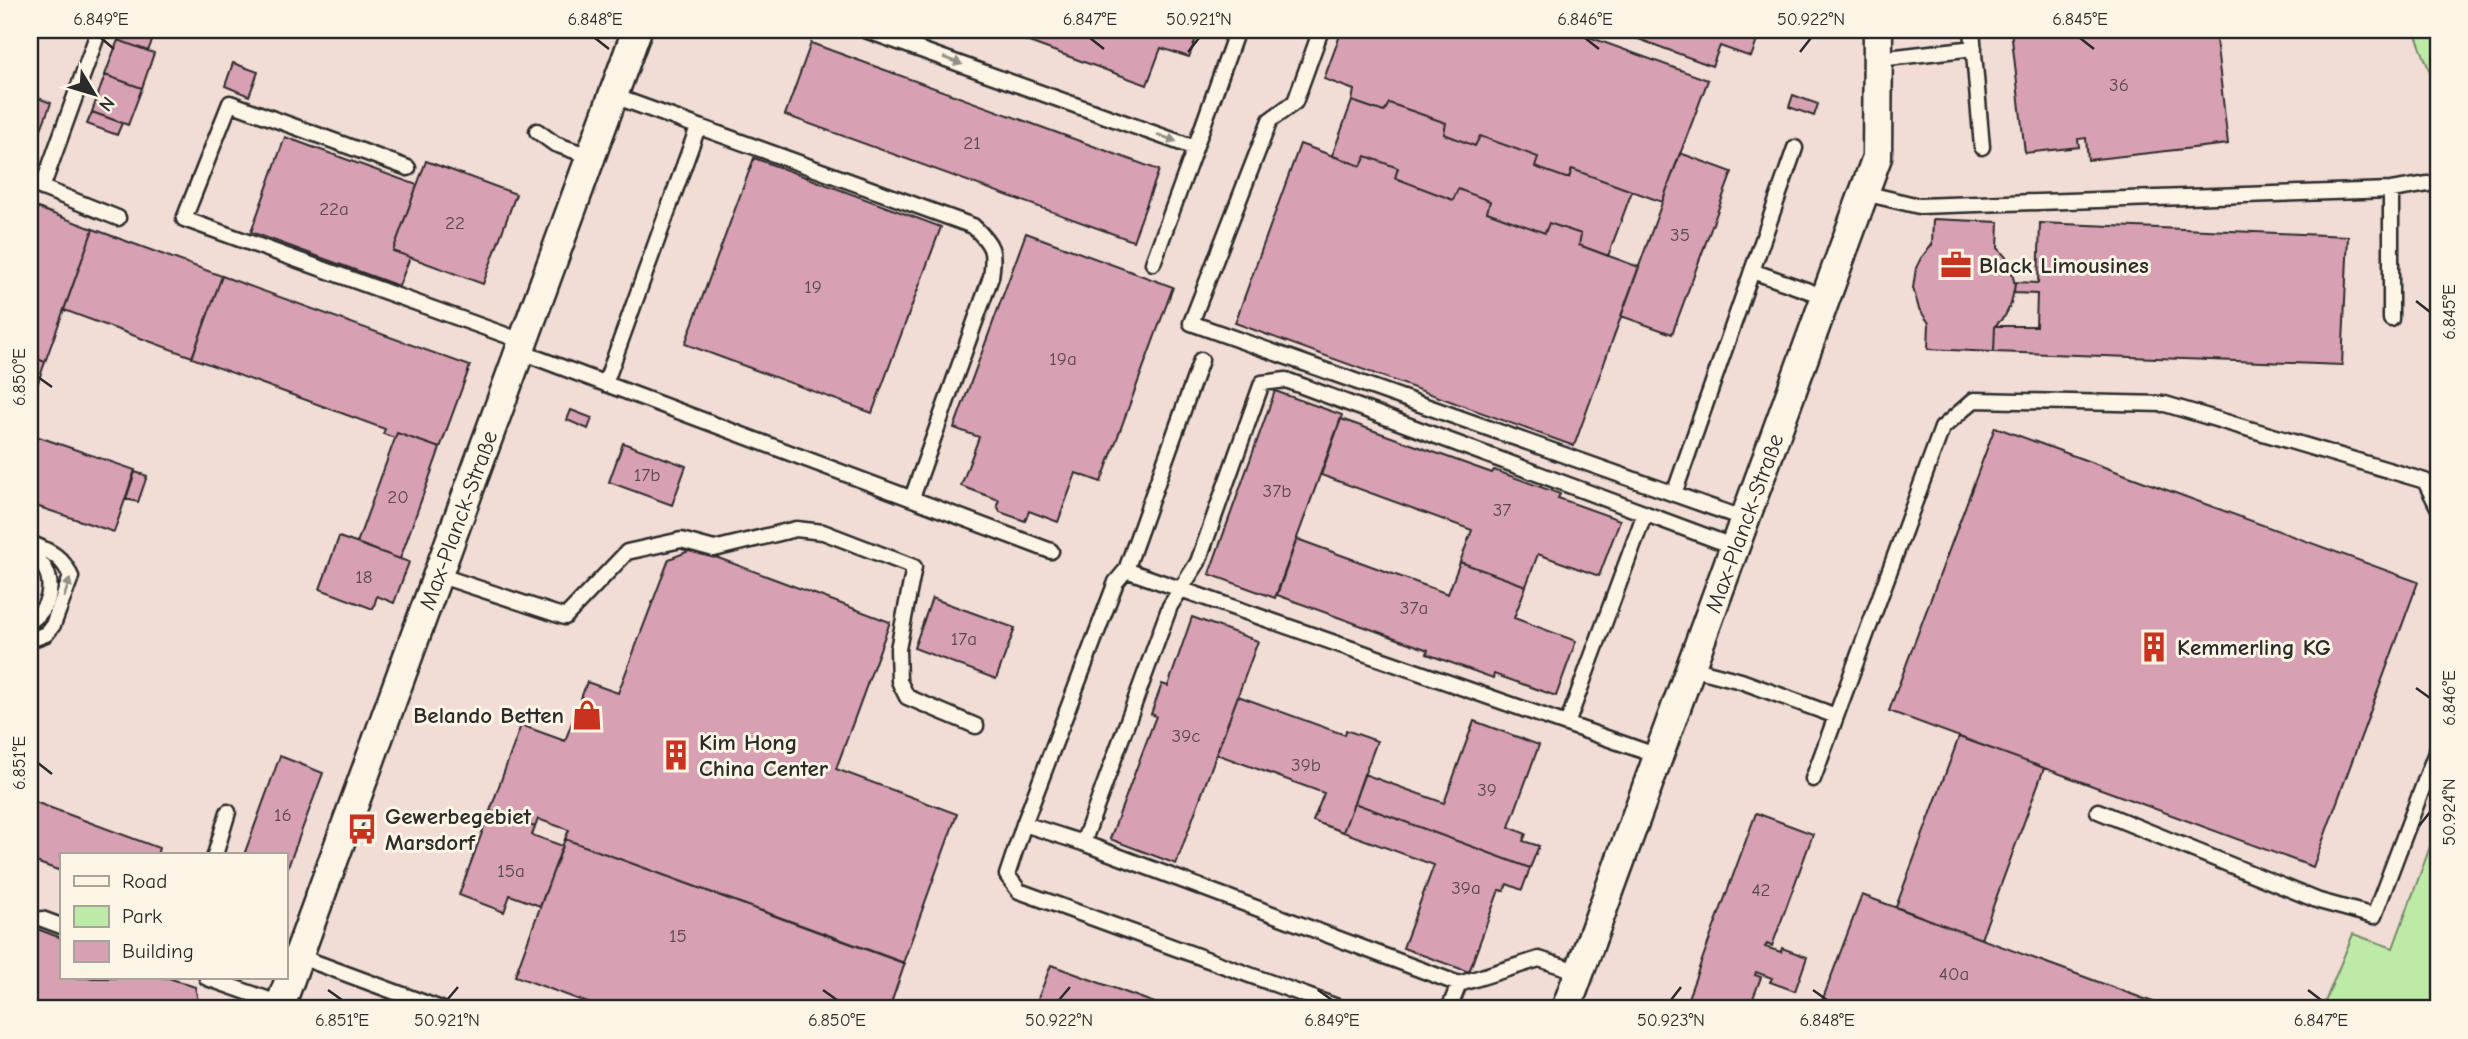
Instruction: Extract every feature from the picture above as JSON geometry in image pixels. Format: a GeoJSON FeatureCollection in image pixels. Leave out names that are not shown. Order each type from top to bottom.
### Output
{"type":"FeatureCollection","features":[{"type":"Feature","properties":{"kind":"street","name":"Max-Planck-Straße"},"geometry":{"type":"LineString","coordinates":[[280,1007],[299,945],[523,347],[637,30]]}},
{"type":"Feature","properties":{"kind":"street","name":"Max-Planck-Straße"},"geometry":{"type":"LineString","coordinates":[[1566,1009],[1877,156],[1878,30]]}},
{"type":"Feature","properties":{"kind":"lane"},"geometry":{"type":"LineString","coordinates":[[99,30],[36,186],[118,218]]}},
{"type":"Feature","properties":{"kind":"lane"},"geometry":{"type":"LineString","coordinates":[[865,30],[1195,148]]}},
{"type":"Feature","properties":{"kind":"lane"},"geometry":{"type":"LineString","coordinates":[[1153,263],[1237,30]]}},
{"type":"Feature","properties":{"kind":"lane"},"geometry":{"type":"LineString","coordinates":[[1321,30],[1295,102],[1270,120],[1191,323],[1745,519]]}},
{"type":"Feature","properties":{"kind":"lane"},"geometry":{"type":"LineString","coordinates":[[1972,30],[1982,147]]}},
{"type":"Feature","properties":{"kind":"lane"},"geometry":{"type":"LineString","coordinates":[[1879,59],[1974,48]]}},
{"type":"Feature","properties":{"kind":"lane"},"geometry":{"type":"LineString","coordinates":[[614,96],[973,226],[989,241],[995,256],[991,277],[912,498]]}},
{"type":"Feature","properties":{"kind":"lane"},"geometry":{"type":"LineString","coordinates":[[408,168],[230,103],[184,219],[523,347],[605,384],[1051,551]]}},
{"type":"Feature","properties":{"kind":"lane"},"geometry":{"type":"LineString","coordinates":[[605,384],[698,127]]}},
{"type":"Feature","properties":{"kind":"lane"},"geometry":{"type":"LineString","coordinates":[[537,131],[555,144],[592,157]]}},
{"type":"Feature","properties":{"kind":"lane"},"geometry":{"type":"LineString","coordinates":[[1674,494],[1795,148]]}},
{"type":"Feature","properties":{"kind":"lane"},"geometry":{"type":"LineString","coordinates":[[1864,193],[1919,206],[2391,190],[2428,184]]}},
{"type":"Feature","properties":{"kind":"lane"},"geometry":{"type":"LineString","coordinates":[[2391,190],[2391,319]]}},
{"type":"Feature","properties":{"kind":"lane"},"geometry":{"type":"LineString","coordinates":[[1752,271],[1826,297]]}},
{"type":"Feature","properties":{"kind":"lane"},"geometry":{"type":"LineString","coordinates":[[1201,360],[1126,570],[1116,582],[1024,824],[1007,876],[1019,891],[1343,1009]]}},
{"type":"Feature","properties":{"kind":"lane"},"geometry":{"type":"LineString","coordinates":[[1083,843],[1170,606],[1198,562],[1262,383],[1286,380],[1735,547]]}},
{"type":"Feature","properties":{"kind":"lane"},"geometry":{"type":"LineString","coordinates":[[1813,779],[1942,428],[1974,400],[2165,404],[2425,481],[2438,507]]}},
{"type":"Feature","properties":{"kind":"lane"},"geometry":{"type":"LineString","coordinates":[[1567,724],[1645,513]]}},
{"type":"Feature","properties":{"kind":"lane"},"geometry":{"type":"LineString","coordinates":[[438,575],[565,617],[627,552],[681,540],[714,549],[796,529],[823,532],[914,567],[898,649],[899,681],[907,697],[976,726]]}},
{"type":"Feature","properties":{"kind":"lane"},"geometry":{"type":"LineString","coordinates":[[30,543],[51,551],[60,558],[71,577],[53,625],[46,634],[30,640]]}},
{"type":"Feature","properties":{"kind":"lane"},"geometry":{"type":"LineString","coordinates":[[30,556],[36,558],[47,572],[51,587],[40,614],[30,621]]}},
{"type":"Feature","properties":{"kind":"lane"},"geometry":{"type":"LineString","coordinates":[[1126,570],[1658,756]]}},
{"type":"Feature","properties":{"kind":"lane"},"geometry":{"type":"LineString","coordinates":[[1691,668],[1741,681],[1836,716]]}},
{"type":"Feature","properties":{"kind":"lane"},"geometry":{"type":"LineString","coordinates":[[2098,811],[2319,901],[2374,916],[2438,747]]}},
{"type":"Feature","properties":{"kind":"lane"},"geometry":{"type":"LineString","coordinates":[[216,853],[228,812]]}},
{"type":"Feature","properties":{"kind":"lane"},"geometry":{"type":"LineString","coordinates":[[1024,824],[1083,843],[1459,984],[1539,959],[1580,972]]}},
{"type":"Feature","properties":{"kind":"lane"},"geometry":{"type":"LineString","coordinates":[[42,919],[60,926]]}},
{"type":"Feature","properties":{"kind":"lane"},"geometry":{"type":"LineString","coordinates":[[299,945],[441,1009]]}},
{"type":"Feature","properties":{"kind":"lane"},"geometry":{"type":"LineString","coordinates":[[209,979],[280,1007]]}},
{"type":"Feature","properties":{"kind":"lane"},"geometry":{"type":"LineString","coordinates":[[1449,1009],[1459,984]]}},
{"type":"Feature","properties":{"kind":"green space"},"geometry":{"type":"Polygon","coordinates":[[[2414,30],[2438,30],[2438,93],[2414,30]]]}},
{"type":"Feature","properties":{"kind":"green space"},"geometry":{"type":"Polygon","coordinates":[[[2438,825],[2438,1009],[2322,1009],[2353,934],[2393,948],[2438,825]]]}},
{"type":"Feature","properties":{"kind":"building"},"geometry":{"type":"Polygon","coordinates":[[[122,30],[132,30],[153,38],[148,51],[118,40],[122,30]]]}},
{"type":"Feature","properties":{"kind":"building"},"geometry":{"type":"Polygon","coordinates":[[[996,30],[1199,30],[1189,57],[1161,48],[1147,85],[996,30]]]}},
{"type":"Feature","properties":{"kind":"building"},"geometry":{"type":"Polygon","coordinates":[[[1342,30],[1570,30],[1708,80],[1662,202],[1572,169],[1569,178],[1566,178],[1535,167],[1538,157],[1480,136],[1475,146],[1444,134],[1446,123],[1389,103],[1384,112],[1352,101],[1354,90],[1324,79],[1342,30]]]}},
{"type":"Feature","properties":{"kind":"building"},"geometry":{"type":"Polygon","coordinates":[[[1614,30],[1761,30],[1751,57],[1720,46],[1712,66],[1614,30]]]}},
{"type":"Feature","properties":{"kind":"building"},"geometry":{"type":"Polygon","coordinates":[[[2011,30],[2215,30],[2228,144],[2088,160],[2086,138],[2078,139],[2079,147],[2025,153],[2011,30]]]}},
{"type":"Feature","properties":{"kind":"building"},"geometry":{"type":"Polygon","coordinates":[[[118,40],[154,53],[142,88],[105,75],[118,40]]]}},
{"type":"Feature","properties":{"kind":"building"},"geometry":{"type":"Polygon","coordinates":[[[811,43],[1159,170],[1133,241],[785,115],[811,43]]]}},
{"type":"Feature","properties":{"kind":"building"},"geometry":{"type":"Polygon","coordinates":[[[233,63],[258,72],[249,96],[225,86],[233,63]]]}},
{"type":"Feature","properties":{"kind":"building"},"geometry":{"type":"Polygon","coordinates":[[[105,75],[142,88],[128,125],[92,112],[105,75]]]}},
{"type":"Feature","properties":{"kind":"building"},"geometry":{"type":"Polygon","coordinates":[[[1793,95],[1818,104],[1814,116],[1789,107],[1793,95]]]}},
{"type":"Feature","properties":{"kind":"building"},"geometry":{"type":"Polygon","coordinates":[[[36,97],[51,103],[41,129],[30,125],[36,97]]]}},
{"type":"Feature","properties":{"kind":"building"},"geometry":{"type":"Polygon","coordinates":[[[1352,101],[1384,112],[1389,103],[1446,123],[1444,134],[1475,146],[1480,136],[1538,157],[1535,167],[1566,178],[1569,178],[1572,169],[1632,191],[1608,256],[1579,245],[1581,234],[1549,223],[1545,233],[1487,212],[1490,201],[1458,189],[1453,200],[1395,178],[1398,168],[1366,156],[1361,166],[1332,156],[1352,101]]]}},
{"type":"Feature","properties":{"kind":"building"},"geometry":{"type":"Polygon","coordinates":[[[92,112],[122,123],[117,135],[87,124],[92,112]]]}},
{"type":"Feature","properties":{"kind":"building"},"geometry":{"type":"Polygon","coordinates":[[[285,137],[417,185],[393,251],[410,257],[399,286],[251,232],[285,137]]]}},
{"type":"Feature","properties":{"kind":"building"},"geometry":{"type":"Polygon","coordinates":[[[1300,144],[1361,166],[1366,156],[1398,168],[1395,178],[1453,200],[1458,189],[1490,201],[1487,212],[1545,233],[1549,223],[1581,234],[1579,245],[1639,267],[1574,446],[1235,323],[1300,144]]]}},
{"type":"Feature","properties":{"kind":"building"},"geometry":{"type":"Polygon","coordinates":[[[1680,153],[1732,172],[1672,334],[1621,316],[1680,153]]]}},
{"type":"Feature","properties":{"kind":"building"},"geometry":{"type":"Polygon","coordinates":[[[754,158],[941,227],[872,413],[685,344],[754,158]]]}},
{"type":"Feature","properties":{"kind":"building"},"geometry":{"type":"Polygon","coordinates":[[[426,161],[516,194],[483,284],[393,251],[426,161]]]}},
{"type":"Feature","properties":{"kind":"building"},"geometry":{"type":"Polygon","coordinates":[[[30,205],[93,229],[45,362],[30,356],[30,205]]]}},
{"type":"Feature","properties":{"kind":"building"},"geometry":{"type":"Polygon","coordinates":[[[1933,219],[1999,222],[1998,248],[2009,261],[2015,285],[2011,304],[2005,316],[1995,326],[1994,352],[1928,349],[1929,323],[1919,309],[1913,288],[1916,268],[1932,245],[1933,219]]]}},
{"type":"Feature","properties":{"kind":"building"},"geometry":{"type":"Polygon","coordinates":[[[2040,223],[2348,236],[2342,365],[1994,352],[1995,326],[2036,326],[2037,294],[2014,293],[2015,282],[2038,283],[2040,223]]]}},
{"type":"Feature","properties":{"kind":"building"},"geometry":{"type":"Polygon","coordinates":[[[93,229],[222,276],[192,357],[64,310],[93,229]]]}},
{"type":"Feature","properties":{"kind":"building"},"geometry":{"type":"Polygon","coordinates":[[[1026,233],[1173,287],[1101,482],[1076,473],[1058,522],[1029,511],[1025,521],[1000,512],[997,505],[999,500],[961,486],[979,437],[954,428],[1026,233]]]}},
{"type":"Feature","properties":{"kind":"building"},"geometry":{"type":"Polygon","coordinates":[[[222,276],[470,366],[440,448],[397,433],[395,438],[383,434],[385,429],[192,358],[222,276]]]}},
{"type":"Feature","properties":{"kind":"building"},"geometry":{"type":"Polygon","coordinates":[[[30,356],[45,362],[30,405],[30,356]]]}},
{"type":"Feature","properties":{"kind":"building"},"geometry":{"type":"Polygon","coordinates":[[[1275,391],[1342,415],[1275,598],[1209,574],[1275,391]]]}},
{"type":"Feature","properties":{"kind":"building"},"geometry":{"type":"Polygon","coordinates":[[[571,410],[592,418],[588,429],[567,420],[571,410]]]}},
{"type":"Feature","properties":{"kind":"building"},"geometry":{"type":"Polygon","coordinates":[[[1341,419],[1492,473],[1494,470],[1560,494],[1558,498],[1620,520],[1599,576],[1538,554],[1526,586],[1460,562],[1472,530],[1321,475],[1341,419]]]}},
{"type":"Feature","properties":{"kind":"building","name":"Kemmerling KG"},"geometry":{"type":"Polygon","coordinates":[[[1995,427],[2418,582],[2313,867],[1889,711],[1995,427]]]}},
{"type":"Feature","properties":{"kind":"building"},"geometry":{"type":"Polygon","coordinates":[[[397,433],[440,448],[400,559],[357,543],[397,433]]]}},
{"type":"Feature","properties":{"kind":"building"},"geometry":{"type":"Polygon","coordinates":[[[36,436],[135,470],[114,532],[30,504],[30,454],[36,436]]]}},
{"type":"Feature","properties":{"kind":"building"},"geometry":{"type":"Polygon","coordinates":[[[623,443],[686,466],[672,505],[609,482],[623,443]]]}},
{"type":"Feature","properties":{"kind":"building"},"geometry":{"type":"Polygon","coordinates":[[[135,472],[147,476],[138,502],[126,499],[135,472]]]}},
{"type":"Feature","properties":{"kind":"building"},"geometry":{"type":"Polygon","coordinates":[[[339,537],[409,562],[394,603],[377,596],[373,609],[320,589],[339,537]]]}},
{"type":"Feature","properties":{"kind":"building"},"geometry":{"type":"Polygon","coordinates":[[[1297,539],[1448,594],[1460,562],[1526,586],[1514,618],[1576,641],[1556,696],[1494,674],[1493,678],[1427,654],[1428,650],[1277,595],[1297,539]]]}},
{"type":"Feature","properties":{"kind":"building","name":"Kim Hong China Center"},"geometry":{"type":"Polygon","coordinates":[[[694,549],[890,622],[836,769],[957,814],[903,963],[565,839],[569,830],[538,819],[535,827],[490,811],[521,725],[565,741],[587,682],[618,693],[669,559],[694,549]]]}},
{"type":"Feature","properties":{"kind":"building"},"geometry":{"type":"Polygon","coordinates":[[[932,598],[1015,628],[996,679],[914,648],[932,598]]]}},
{"type":"Feature","properties":{"kind":"building"},"geometry":{"type":"Polygon","coordinates":[[[1192,617],[1258,641],[1176,864],[1110,839],[1156,716],[1151,714],[1162,684],[1168,686],[1192,617]]]}},
{"type":"Feature","properties":{"kind":"building"},"geometry":{"type":"Polygon","coordinates":[[[1238,696],[1345,735],[1346,730],[1377,741],[1343,832],[1313,821],[1324,793],[1216,754],[1238,696]]]}},
{"type":"Feature","properties":{"kind":"building"},"geometry":{"type":"Polygon","coordinates":[[[1474,721],[1539,745],[1509,827],[1526,834],[1523,841],[1539,846],[1530,868],[1354,803],[1364,774],[1444,803],[1474,721]]]}},
{"type":"Feature","properties":{"kind":"building"},"geometry":{"type":"Polygon","coordinates":[[[1959,737],[2044,768],[1981,939],[1896,907],[1959,737]]]}},
{"type":"Feature","properties":{"kind":"building"},"geometry":{"type":"Polygon","coordinates":[[[280,756],[323,773],[287,870],[287,853],[245,853],[280,756]]]}},
{"type":"Feature","properties":{"kind":"building"},"geometry":{"type":"Polygon","coordinates":[[[35,802],[159,848],[158,853],[60,853],[60,871],[30,860],[30,817],[35,802]]]}},
{"type":"Feature","properties":{"kind":"building"},"geometry":{"type":"Polygon","coordinates":[[[1354,803],[1530,868],[1522,890],[1507,884],[1504,891],[1499,890],[1469,972],[1403,948],[1434,865],[1343,832],[1354,803]]]}},
{"type":"Feature","properties":{"kind":"building"},"geometry":{"type":"Polygon","coordinates":[[[490,811],[535,827],[532,835],[563,846],[540,906],[510,895],[504,912],[459,895],[490,811]]]}},
{"type":"Feature","properties":{"kind":"building"},"geometry":{"type":"Polygon","coordinates":[[[1756,813],[1813,834],[1772,946],[1767,944],[1765,947],[1781,952],[1782,948],[1807,957],[1795,991],[1770,982],[1772,978],[1756,972],[1755,975],[1761,977],[1749,1009],[1684,1009],[1756,813]]]}},
{"type":"Feature","properties":{"kind":"building"},"geometry":{"type":"Polygon","coordinates":[[[565,839],[905,963],[889,1009],[604,1009],[515,976],[565,839]]]}},
{"type":"Feature","properties":{"kind":"building"},"geometry":{"type":"Polygon","coordinates":[[[1862,895],[2169,1008],[1819,1009],[1862,895]]]}},
{"type":"Feature","properties":{"kind":"building"},"geometry":{"type":"Polygon","coordinates":[[[32,927],[60,938],[60,979],[172,979],[195,987],[198,1009],[30,1009],[32,927]]]}},
{"type":"Feature","properties":{"kind":"building"},"geometry":{"type":"Polygon","coordinates":[[[1051,965],[1171,1009],[1034,1009],[1051,965]]]}},
{"type":"Feature","properties":{"kind":"place","name":"Black Limousines"},"geometry":{"type":"Point","coordinates":[1956,265]}},
{"type":"Feature","properties":{"kind":"place","name":"Kemmerling KG"},"geometry":{"type":"Point","coordinates":[2154,647]}},
{"type":"Feature","properties":{"kind":"place","name":"Belando Betten"},"geometry":{"type":"Point","coordinates":[587,715]}},
{"type":"Feature","properties":{"kind":"place","name":"Kim Hong China Center"},"geometry":{"type":"Point","coordinates":[676,755]}},
{"type":"Feature","properties":{"kind":"place","name":"Gewerbegebiet Marsdorf"},"geometry":{"type":"Point","coordinates":[362,829]}}]}
